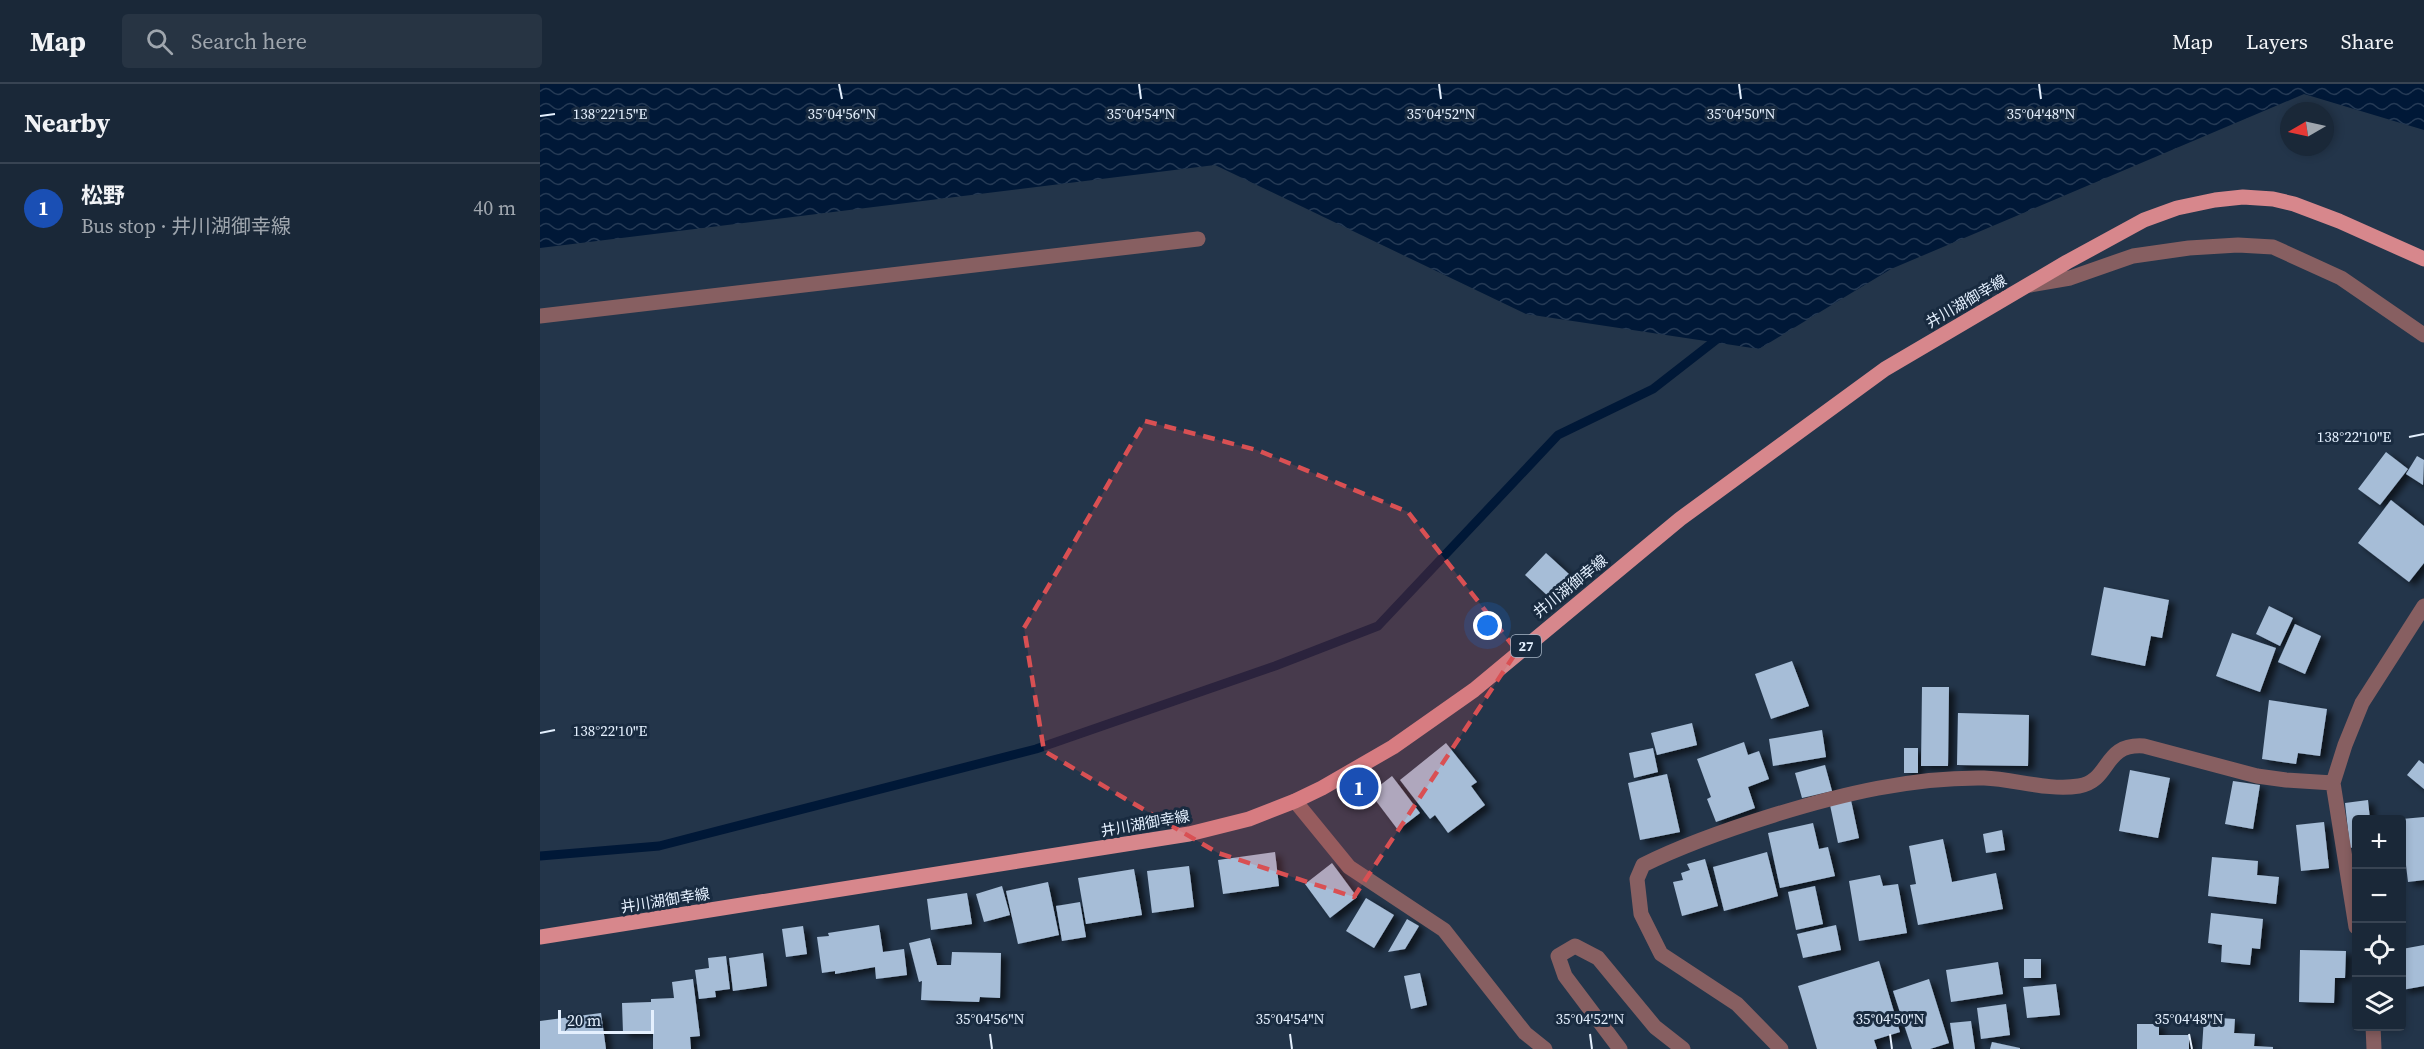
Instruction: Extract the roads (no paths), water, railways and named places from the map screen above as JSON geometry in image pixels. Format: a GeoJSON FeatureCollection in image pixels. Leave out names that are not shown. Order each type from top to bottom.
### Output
{"type":"FeatureCollection","features":[{"type":"Feature","properties":{"kind":"main road","name":"井川湖御幸線"},"geometry":{"type":"LineString","coordinates":[[540,937],[1189,834],[1249,819],[1295,801],[1393,747],[1474,690],[1680,519],[1885,369],[2144,220],[2177,208],[2243,197],[2273,199],[2294,204],[2339,221],[2424,259]]}},
{"type":"Feature","properties":{"kind":"street"},"geometry":{"type":"LineString","coordinates":[[540,316],[1198,240]]}},
{"type":"Feature","properties":{"kind":"street"},"geometry":{"type":"LineString","coordinates":[[2027,286],[2070,278],[2133,256],[2189,248],[2238,245],[2273,247],[2341,278],[2424,335]]}},
{"type":"Feature","properties":{"kind":"street"},"geometry":{"type":"LineString","coordinates":[[2355,923],[2333,783],[2344,745],[2362,704],[2424,606]]}},
{"type":"Feature","properties":{"kind":"street"},"geometry":{"type":"LineString","coordinates":[[1781,1049],[1737,1004],[1661,954],[1641,914],[1637,879],[1643,865],[1693,843],[1748,823],[1826,799],[1905,783],[1984,778],[2070,787],[2085,785],[2099,776],[2117,751],[2131,745],[2144,746],[2257,776],[2333,783]]}},
{"type":"Feature","properties":{"kind":"street"},"geometry":{"type":"LineString","coordinates":[[1295,801],[1349,867],[1444,930],[1525,1033],[1545,1049]]}},
{"type":"Feature","properties":{"kind":"street"},"geometry":{"type":"LineString","coordinates":[[1620,1049],[1565,976],[1558,956],[1575,946],[1598,958],[1655,1027],[1683,1049]]}},
{"type":"Feature","properties":{"kind":"street"},"geometry":{"type":"LineString","coordinates":[[2373,1031],[2374,1049]]}},
{"type":"Feature","properties":{"kind":"water"},"geometry":{"type":"Polygon","coordinates":[[[540,84],[2424,84],[2424,130],[2304,94],[2280,102],[2280,104],[1891,269],[1759,349],[1526,314],[1215,165],[540,248],[540,84]]]}},
{"type":"Feature","properties":{"kind":"waterway"},"geometry":{"type":"LineString","coordinates":[[540,856],[659,846],[1036,749],[1275,666],[1378,626],[1558,435],[1653,389],[1721,336]]}},
{"type":"Feature","properties":{"kind":"place","name":"松野"},"geometry":{"type":"Point","coordinates":[1359,787]}}]}
